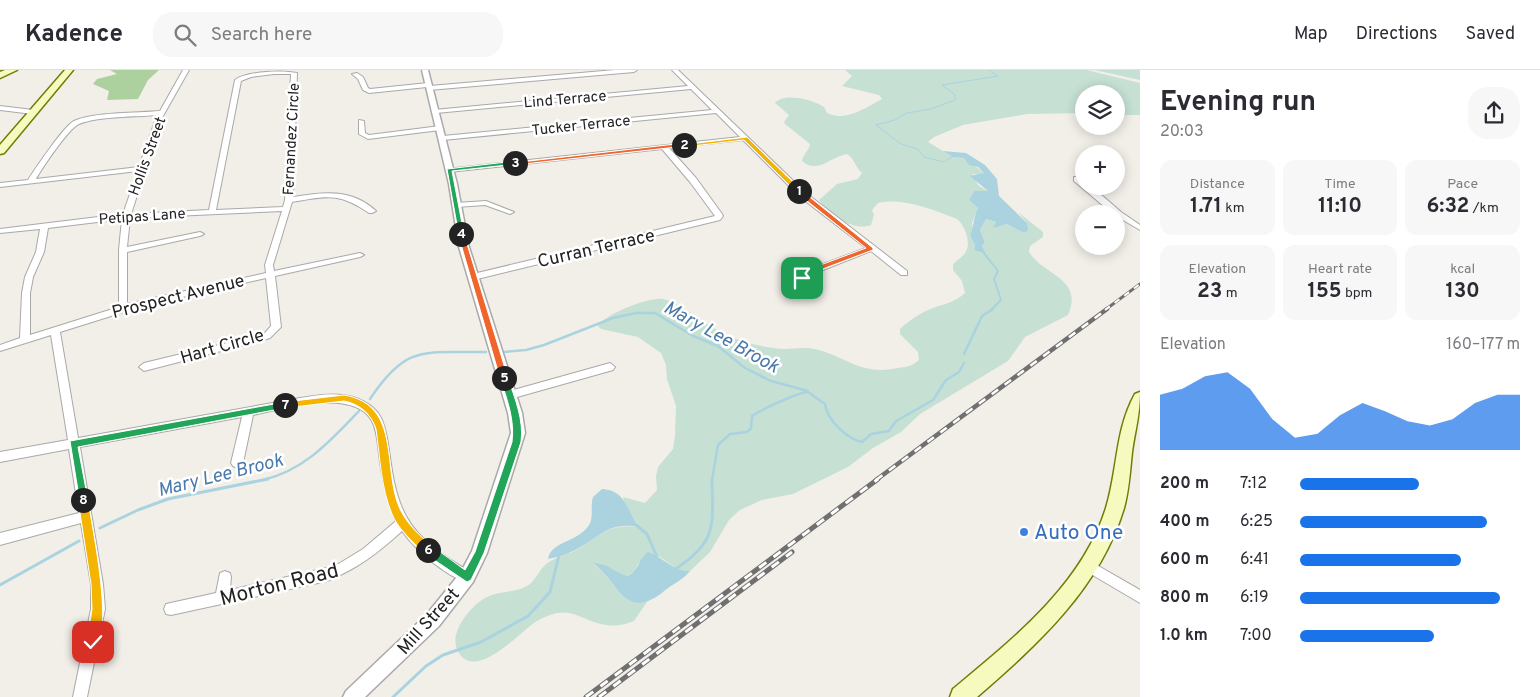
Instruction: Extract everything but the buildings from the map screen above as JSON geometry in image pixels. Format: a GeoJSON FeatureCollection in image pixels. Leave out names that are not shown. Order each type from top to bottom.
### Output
{"type":"FeatureCollection","features":[{"type":"Feature","properties":{"kind":"main road"},"geometry":{"type":"LineString","coordinates":[[0,75],[13,70]]}},
{"type":"Feature","properties":{"kind":"main road"},"geometry":{"type":"LineString","coordinates":[[0,151],[70,70]]}},
{"type":"Feature","properties":{"kind":"main road"},"geometry":{"type":"LineString","coordinates":[[961,697],[1046,620],[1088,566],[1105,534],[1115,508],[1130,421],[1140,398]]}},
{"type":"Feature","properties":{"kind":"street","name":"Hollis Street"},"geometry":{"type":"LineString","coordinates":[[123,307],[123,250],[126,216],[140,169],[162,113],[186,70]]}},
{"type":"Feature","properties":{"kind":"street","name":"Mill Street"},"geometry":{"type":"LineString","coordinates":[[352,697],[434,620],[467,577],[479,553],[516,442],[517,423],[464,247],[442,133],[425,70]]}},
{"type":"Feature","properties":{"kind":"street"},"geometry":{"type":"LineString","coordinates":[[355,74],[360,77],[365,89],[372,91],[634,70]]}},
{"type":"Feature","properties":{"kind":"street"},"geometry":{"type":"LineString","coordinates":[[675,70],[803,195],[870,249],[904,273]]}},
{"type":"Feature","properties":{"kind":"street","name":"Fernandez Circle"},"geometry":{"type":"LineString","coordinates":[[212,212],[238,82],[241,78],[251,76],[283,71],[294,73],[289,200],[269,265],[269,274]]}},
{"type":"Feature","properties":{"kind":"street","name":"Lind Terrace"},"geometry":{"type":"LineString","coordinates":[[436,111],[693,87]]}},
{"type":"Feature","properties":{"kind":"street"},"geometry":{"type":"LineString","coordinates":[[0,108],[33,112]]}},
{"type":"Feature","properties":{"kind":"street","name":"Tucker Terrace"},"geometry":{"type":"LineString","coordinates":[[361,121],[362,134],[368,138],[718,111]]}},
{"type":"Feature","properties":{"kind":"street"},"geometry":{"type":"LineString","coordinates":[[31,181],[42,163],[75,123],[93,118],[162,113]]}},
{"type":"Feature","properties":{"kind":"street"},"geometry":{"type":"LineString","coordinates":[[449,170],[746,138]]}},
{"type":"Feature","properties":{"kind":"street","name":"Curran Terrace"},"geometry":{"type":"LineString","coordinates":[[472,277],[710,221],[718,216],[693,180],[664,147]]}},
{"type":"Feature","properties":{"kind":"street"},"geometry":{"type":"LineString","coordinates":[[0,185],[140,169]]}},
{"type":"Feature","properties":{"kind":"street"},"geometry":{"type":"LineString","coordinates":[[289,200],[338,194],[354,198],[372,211]]}},
{"type":"Feature","properties":{"kind":"street"},"geometry":{"type":"LineString","coordinates":[[1096,195],[1118,214],[1140,228]]}},
{"type":"Feature","properties":{"kind":"street"},"geometry":{"type":"LineString","coordinates":[[456,205],[486,202],[510,212]]}},
{"type":"Feature","properties":{"kind":"street","name":"Petipas Lane"},"geometry":{"type":"LineString","coordinates":[[0,231],[126,216],[285,209]]}},
{"type":"Feature","properties":{"kind":"street"},"geometry":{"type":"LineString","coordinates":[[25,340],[26,293],[40,252],[45,226]]}},
{"type":"Feature","properties":{"kind":"street"},"geometry":{"type":"LineString","coordinates":[[123,250],[200,234]]}},
{"type":"Feature","properties":{"kind":"street"},"geometry":{"type":"LineString","coordinates":[[799,287],[802,278],[810,272],[870,249]]}},
{"type":"Feature","properties":{"kind":"street","name":"Prospect Avenue"},"geometry":{"type":"LineString","coordinates":[[0,348],[123,307],[360,255]]}},
{"type":"Feature","properties":{"kind":"street","name":"Hart Circle"},"geometry":{"type":"LineString","coordinates":[[144,367],[260,338],[272,332],[276,327],[276,320],[269,274]]}},
{"type":"Feature","properties":{"kind":"street"},"geometry":{"type":"LineString","coordinates":[[55,330],[94,566],[98,609],[80,697]]}},
{"type":"Feature","properties":{"kind":"street"},"geometry":{"type":"LineString","coordinates":[[510,395],[610,367]]}},
{"type":"Feature","properties":{"kind":"street"},"geometry":{"type":"LineString","coordinates":[[0,457],[329,398],[344,398],[362,404],[376,418],[390,492],[402,522],[434,555],[467,577]]}},
{"type":"Feature","properties":{"kind":"street"},"geometry":{"type":"LineString","coordinates":[[237,463],[248,412]]}},
{"type":"Feature","properties":{"kind":"street"},"geometry":{"type":"LineString","coordinates":[[0,539],[86,516]]}},
{"type":"Feature","properties":{"kind":"street","name":"Morton Road"},"geometry":{"type":"LineString","coordinates":[[171,609],[328,576],[344,569],[371,551],[402,522]]}},
{"type":"Feature","properties":{"kind":"street"},"geometry":{"type":"LineString","coordinates":[[1088,566],[1140,597]]}},
{"type":"Feature","properties":{"kind":"street"},"geometry":{"type":"LineString","coordinates":[[222,598],[225,577]]}},
{"type":"Feature","properties":{"kind":"green space"},"geometry":{"type":"Polygon","coordinates":[[[110,70],[159,70],[148,80],[138,99],[107,100],[109,91],[93,84],[97,79],[117,74],[110,70]]]}},
{"type":"Feature","properties":{"kind":"green space"},"geometry":{"type":"Polygon","coordinates":[[[845,70],[1087,70],[1140,83],[1140,115],[1125,115],[1125,85],[1075,85],[1075,113],[1027,114],[963,125],[934,137],[928,142],[953,157],[964,158],[984,173],[980,175],[972,174],[979,186],[988,191],[974,191],[969,200],[978,208],[970,235],[975,245],[974,250],[986,254],[982,246],[985,241],[980,230],[986,219],[996,222],[994,227],[1007,224],[1024,233],[1027,223],[1018,212],[1043,232],[1043,237],[1030,246],[1029,252],[1067,285],[1071,293],[1072,303],[1068,315],[1025,337],[1008,361],[920,414],[901,432],[873,448],[848,467],[793,494],[762,500],[740,510],[729,520],[710,552],[690,571],[682,572],[657,555],[638,564],[635,571],[627,576],[594,564],[624,595],[638,602],[647,602],[634,621],[621,625],[600,624],[574,614],[557,613],[546,616],[536,622],[493,655],[482,660],[472,661],[464,658],[457,649],[456,635],[463,619],[475,606],[492,595],[527,586],[549,562],[570,553],[602,533],[618,527],[639,527],[625,506],[623,497],[645,503],[657,490],[656,476],[658,467],[673,449],[675,436],[676,406],[667,379],[666,365],[661,353],[638,337],[601,329],[598,326],[602,321],[628,307],[656,299],[663,299],[671,301],[715,329],[739,340],[772,348],[815,349],[864,368],[885,370],[907,367],[919,360],[918,352],[900,334],[900,329],[920,314],[953,301],[965,293],[962,281],[953,270],[953,265],[964,255],[968,245],[965,230],[957,219],[918,205],[887,202],[878,203],[872,210],[874,215],[871,225],[864,227],[849,224],[835,216],[819,200],[837,184],[858,179],[862,173],[847,154],[813,166],[802,161],[810,144],[785,124],[784,122],[789,115],[775,103],[785,98],[799,98],[819,104],[824,107],[827,113],[841,116],[855,113],[882,99],[879,95],[842,86],[852,76],[845,70]]]}},
{"type":"Feature","properties":{"kind":"green space"},"geometry":{"type":"Polygon","coordinates":[[[1094,70],[1140,70],[1140,80],[1099,71],[1094,70]]]}},
{"type":"Feature","properties":{"kind":"water"},"geometry":{"type":"Polygon","coordinates":[[[943,151],[966,153],[985,165],[997,179],[999,196],[1027,223],[1028,230],[1024,233],[1007,224],[993,228],[996,222],[986,219],[980,230],[985,242],[982,246],[986,254],[974,250],[975,245],[970,235],[978,208],[969,200],[974,191],[988,191],[970,176],[984,173],[978,167],[969,165],[964,158],[953,157],[943,151]]]}},
{"type":"Feature","properties":{"kind":"water"},"geometry":{"type":"Polygon","coordinates":[[[602,489],[610,490],[621,497],[639,527],[628,526],[610,529],[568,553],[548,559],[554,549],[584,531],[589,525],[593,497],[602,489]]]}},
{"type":"Feature","properties":{"kind":"water"},"geometry":{"type":"Polygon","coordinates":[[[648,552],[674,567],[690,571],[663,592],[650,600],[640,603],[631,601],[624,596],[593,563],[602,564],[627,576],[634,572],[648,552]]]}},
{"type":"Feature","properties":{"kind":"waterway"},"geometry":{"type":"LineString","coordinates":[[953,156],[944,162],[924,157],[918,149],[901,144],[876,125],[895,120],[907,113],[931,109],[955,100],[955,95],[942,85],[998,76],[989,70]]}},
{"type":"Feature","properties":{"kind":"waterway"},"geometry":{"type":"LineString","coordinates":[[983,252],[998,271],[994,279],[1001,300],[991,310]]}},
{"type":"Feature","properties":{"kind":"waterway"},"geometry":{"type":"LineString","coordinates":[[964,354],[982,316],[993,309]]}},
{"type":"Feature","properties":{"kind":"waterway","name":"Mary Lee Brook"},"geometry":{"type":"LineString","coordinates":[[503,352],[526,350],[544,345],[613,318],[636,313],[655,313],[693,336],[718,346],[745,368],[771,381],[808,391]]}},
{"type":"Feature","properties":{"kind":"waterway","name":"Mary Lee Brook"},"geometry":{"type":"LineString","coordinates":[[370,399],[395,368],[419,355],[447,352],[486,352]]}},
{"type":"Feature","properties":{"kind":"waterway"},"geometry":{"type":"LineString","coordinates":[[712,480],[718,445],[730,434],[747,432],[751,428],[752,416],[771,406],[808,392],[825,404],[830,416],[844,433],[862,442],[871,434],[889,431],[896,421],[933,400],[946,380],[959,372],[964,363]]}},
{"type":"Feature","properties":{"kind":"waterway","name":"Mary Lee Brook"},"geometry":{"type":"LineString","coordinates":[[263,480],[292,469],[304,462],[327,443],[359,411]]}},
{"type":"Feature","properties":{"kind":"waterway","name":"Mary Lee Brook"},"geometry":{"type":"LineString","coordinates":[[263,480],[268,479]]}},
{"type":"Feature","properties":{"kind":"waterway","name":"Mary Lee Brook"},"geometry":{"type":"LineString","coordinates":[[100,528],[138,510],[168,499],[263,480]]}},
{"type":"Feature","properties":{"kind":"waterway"},"geometry":{"type":"LineString","coordinates":[[674,570],[698,551],[710,532],[713,510],[712,480]]}},
{"type":"Feature","properties":{"kind":"waterway"},"geometry":{"type":"LineString","coordinates":[[636,525],[647,534],[657,557]]}},
{"type":"Feature","properties":{"kind":"waterway","name":"Mary Lee Brook"},"geometry":{"type":"LineString","coordinates":[[0,585],[79,541]]}},
{"type":"Feature","properties":{"kind":"waterway"},"geometry":{"type":"LineString","coordinates":[[393,697],[426,666],[443,655],[481,642],[528,616],[550,592],[559,555]]}},
{"type":"Feature","properties":{"kind":"railway"},"geometry":{"type":"LineString","coordinates":[[1105,310],[1140,284]]}},
{"type":"Feature","properties":{"kind":"railway"},"geometry":{"type":"LineString","coordinates":[[876,480],[1107,309]]}},
{"type":"Feature","properties":{"kind":"railway"},"geometry":{"type":"LineString","coordinates":[[586,697],[878,479]]}},
{"type":"Feature","properties":{"kind":"railway"},"geometry":{"type":"LineString","coordinates":[[599,697],[792,552]]}},
{"type":"Feature","properties":{"kind":"place","name":"Auto One"},"geometry":{"type":"Point","coordinates":[1024,532]}},
{"type":"Feature","properties":{"kind":"route"},"geometry":{"type":"LineString","coordinates":[[93,642],[98,609],[97,584],[90,534],[73,444],[300,402],[344,398],[354,400],[370,410],[376,418],[380,429],[390,492],[397,514],[412,535],[434,555],[467,577],[479,553],[518,432],[515,413],[464,247],[449,170],[746,138],[795,188],[870,249],[810,272],[802,278]]}}]}
